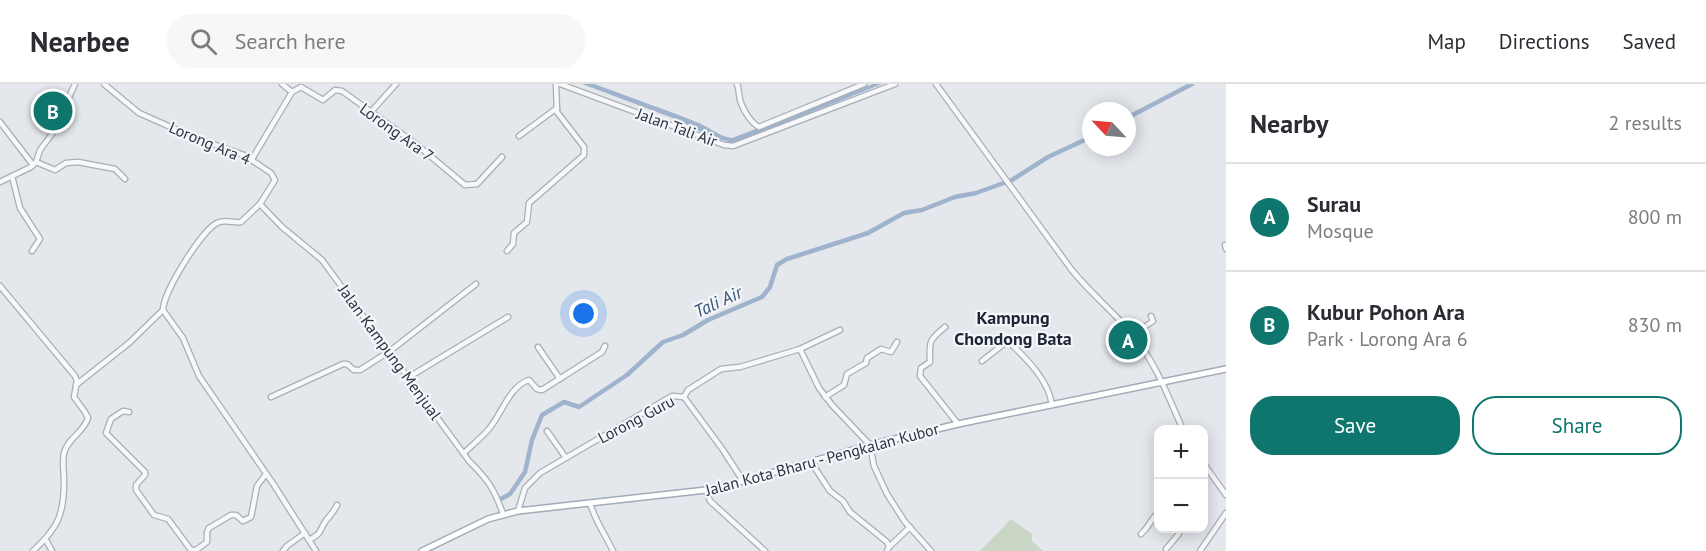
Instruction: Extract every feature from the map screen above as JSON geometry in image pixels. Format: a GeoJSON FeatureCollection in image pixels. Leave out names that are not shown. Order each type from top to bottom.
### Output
{"type":"FeatureCollection","features":[{"type":"Feature","properties":{"kind":"main road","name":"Jalan Kota Bharu - Pengkalan Kubor"},"geometry":{"type":"LineString","coordinates":[[422,551],[503,514],[706,490],[958,423],[1226,369]]}},
{"type":"Feature","properties":{"kind":"street"},"geometry":{"type":"LineString","coordinates":[[0,182],[34,163],[56,127],[75,84]]}},
{"type":"Feature","properties":{"kind":"street","name":"Lorong Ara 4"},"geometry":{"type":"LineString","coordinates":[[76,385],[129,343],[163,310],[168,291],[200,239],[210,228],[223,221],[241,222],[260,204],[273,184],[274,176],[252,159],[234,150],[193,137],[139,113],[104,84]]}},
{"type":"Feature","properties":{"kind":"street"},"geometry":{"type":"LineString","coordinates":[[252,159],[292,92],[282,84]]}},
{"type":"Feature","properties":{"kind":"street"},"geometry":{"type":"LineString","coordinates":[[370,113],[396,84]]}},
{"type":"Feature","properties":{"kind":"street"},"geometry":{"type":"LineString","coordinates":[[507,251],[513,244],[514,233],[528,220],[529,203],[584,155],[584,147],[559,116],[558,84]]}},
{"type":"Feature","properties":{"kind":"street","name":"Jalan Tali Air"},"geometry":{"type":"LineString","coordinates":[[558,84],[724,145],[733,146],[895,84]]}},
{"type":"Feature","properties":{"kind":"street"},"geometry":{"type":"LineString","coordinates":[[736,84],[740,92],[741,103],[752,123],[759,127],[864,84]]}},
{"type":"Feature","properties":{"kind":"street"},"geometry":{"type":"LineString","coordinates":[[936,84],[1081,282],[1133,335],[1164,382],[1181,425]]}},
{"type":"Feature","properties":{"kind":"street","name":"Lorong Ara 7"},"geometry":{"type":"LineString","coordinates":[[292,92],[301,87],[323,100],[335,90],[340,89],[370,113],[416,144],[465,185],[477,184],[502,158]]}},
{"type":"Feature","properties":{"kind":"street"},"geometry":{"type":"LineString","coordinates":[[519,136],[557,108]]}},
{"type":"Feature","properties":{"kind":"street"},"geometry":{"type":"LineString","coordinates":[[0,122],[34,163],[55,170],[70,162],[113,168],[125,179]]}},
{"type":"Feature","properties":{"kind":"street"},"geometry":{"type":"LineString","coordinates":[[12,176],[20,208],[40,239],[32,251]]}},
{"type":"Feature","properties":{"kind":"street","name":"Jalan Kampung Menjual"},"geometry":{"type":"LineString","coordinates":[[260,204],[282,227],[322,260],[464,453],[489,482],[503,514]]}},
{"type":"Feature","properties":{"kind":"street"},"geometry":{"type":"LineString","coordinates":[[271,397],[343,364],[347,364],[354,370],[360,370],[390,351],[476,284]]}},
{"type":"Feature","properties":{"kind":"street"},"geometry":{"type":"LineString","coordinates":[[0,286],[75,376],[74,398],[86,412],[88,418],[84,427],[65,450],[64,485],[59,518],[55,528],[33,551]]}},
{"type":"Feature","properties":{"kind":"street"},"geometry":{"type":"LineString","coordinates":[[163,310],[183,338],[199,376],[316,551]]}},
{"type":"Feature","properties":{"kind":"street"},"geometry":{"type":"LineString","coordinates":[[1133,335],[1153,321],[1151,316]]}},
{"type":"Feature","properties":{"kind":"street"},"geometry":{"type":"LineString","coordinates":[[409,377],[508,317]]}},
{"type":"Feature","properties":{"kind":"street"},"geometry":{"type":"LineString","coordinates":[[945,327],[932,338],[928,348],[930,360],[921,368],[920,375],[958,423]]}},
{"type":"Feature","properties":{"kind":"street","name":"Lorong Guru"},"geometry":{"type":"LineString","coordinates":[[518,511],[521,495],[529,482],[672,396],[684,397],[688,390],[721,369],[740,367],[800,349],[840,330]]}},
{"type":"Feature","properties":{"kind":"street"},"geometry":{"type":"LineString","coordinates":[[825,397],[844,385],[847,375],[866,363],[867,358],[881,349],[891,352],[897,342]]}},
{"type":"Feature","properties":{"kind":"street"},"geometry":{"type":"LineString","coordinates":[[982,361],[1005,343],[1010,343],[1033,367],[1050,393],[1052,405]]}},
{"type":"Feature","properties":{"kind":"street"},"geometry":{"type":"LineString","coordinates":[[464,453],[488,430],[524,382],[529,380],[537,389],[542,390],[602,352],[605,346]]}},
{"type":"Feature","properties":{"kind":"street"},"geometry":{"type":"LineString","coordinates":[[538,347],[560,379]]}},
{"type":"Feature","properties":{"kind":"street"},"geometry":{"type":"LineString","coordinates":[[800,349],[814,381],[825,397],[870,445],[879,480],[910,527],[931,551]]}},
{"type":"Feature","properties":{"kind":"street"},"geometry":{"type":"LineString","coordinates":[[684,397],[723,450],[743,482]]}},
{"type":"Feature","properties":{"kind":"street"},"geometry":{"type":"LineString","coordinates":[[129,412],[123,411],[111,419],[106,433],[145,472],[144,477],[136,485],[136,490],[154,515],[168,519],[191,550],[196,550],[207,542],[208,529],[231,515],[236,515],[243,521],[251,517],[257,486],[266,474]]}},
{"type":"Feature","properties":{"kind":"street"},"geometry":{"type":"LineString","coordinates":[[547,431],[566,458]]}},
{"type":"Feature","properties":{"kind":"street"},"geometry":{"type":"LineString","coordinates":[[811,462],[831,492],[843,501],[849,511],[861,522],[887,542],[888,549]]}},
{"type":"Feature","properties":{"kind":"street"},"geometry":{"type":"LineString","coordinates":[[1208,476],[1226,495]]}},
{"type":"Feature","properties":{"kind":"street"},"geometry":{"type":"LineString","coordinates":[[706,490],[710,501],[765,551]]}},
{"type":"Feature","properties":{"kind":"street"},"geometry":{"type":"LineString","coordinates":[[590,503],[594,520],[605,534],[613,551]]}},
{"type":"Feature","properties":{"kind":"street"},"geometry":{"type":"LineString","coordinates":[[309,540],[321,533],[325,522],[333,514],[337,505]]}},
{"type":"Feature","properties":{"kind":"street"},"geometry":{"type":"LineString","coordinates":[[1200,551],[1226,513]]}},
{"type":"Feature","properties":{"kind":"street"},"geometry":{"type":"LineString","coordinates":[[1140,534],[1149,526],[1154,516]]}},
{"type":"Feature","properties":{"kind":"street"},"geometry":{"type":"LineString","coordinates":[[1221,518],[1226,523]]}},
{"type":"Feature","properties":{"kind":"street"},"geometry":{"type":"LineString","coordinates":[[888,549],[910,527]]}},
{"type":"Feature","properties":{"kind":"street"},"geometry":{"type":"LineString","coordinates":[[283,551],[305,533]]}},
{"type":"Feature","properties":{"kind":"street"},"geometry":{"type":"LineString","coordinates":[[1166,549],[1179,533]]}},
{"type":"Feature","properties":{"kind":"street"},"geometry":{"type":"LineString","coordinates":[[46,540],[52,551]]}},
{"type":"Feature","properties":{"kind":"green space"},"geometry":{"type":"Polygon","coordinates":[[[1011,519],[1032,534],[1032,541],[1043,551],[980,551],[1011,519]]]}},
{"type":"Feature","properties":{"kind":"water"},"geometry":{"type":"Polygon","coordinates":[[[582,84],[594,84],[699,123],[732,138],[873,84],[882,84],[732,143],[711,137],[678,120],[582,84]]]}},
{"type":"Feature","properties":{"kind":"waterway","name":"Tali Air"},"geometry":{"type":"LineString","coordinates":[[1136,113],[1192,84]]}},
{"type":"Feature","properties":{"kind":"waterway","name":"Tali Air"},"geometry":{"type":"LineString","coordinates":[[501,499],[510,494],[525,472],[532,440],[542,415],[564,402],[579,407],[627,375],[663,342],[683,335],[708,320],[762,297],[770,287],[777,265],[787,259],[868,233],[904,213],[922,210],[955,197],[976,193],[1012,180],[1048,157],[1082,141]]}},
{"type":"Feature","properties":{"kind":"place","name":"Kubur Pohon Ara"},"geometry":{"type":"Point","coordinates":[53,111]}},
{"type":"Feature","properties":{"kind":"place","name":"Surau"},"geometry":{"type":"Point","coordinates":[1128,340]}},
{"type":"Feature","properties":{"kind":"district","name":"Kampung Chondong Bata"},"geometry":{"type":"Point","coordinates":[1013,328]}}]}
